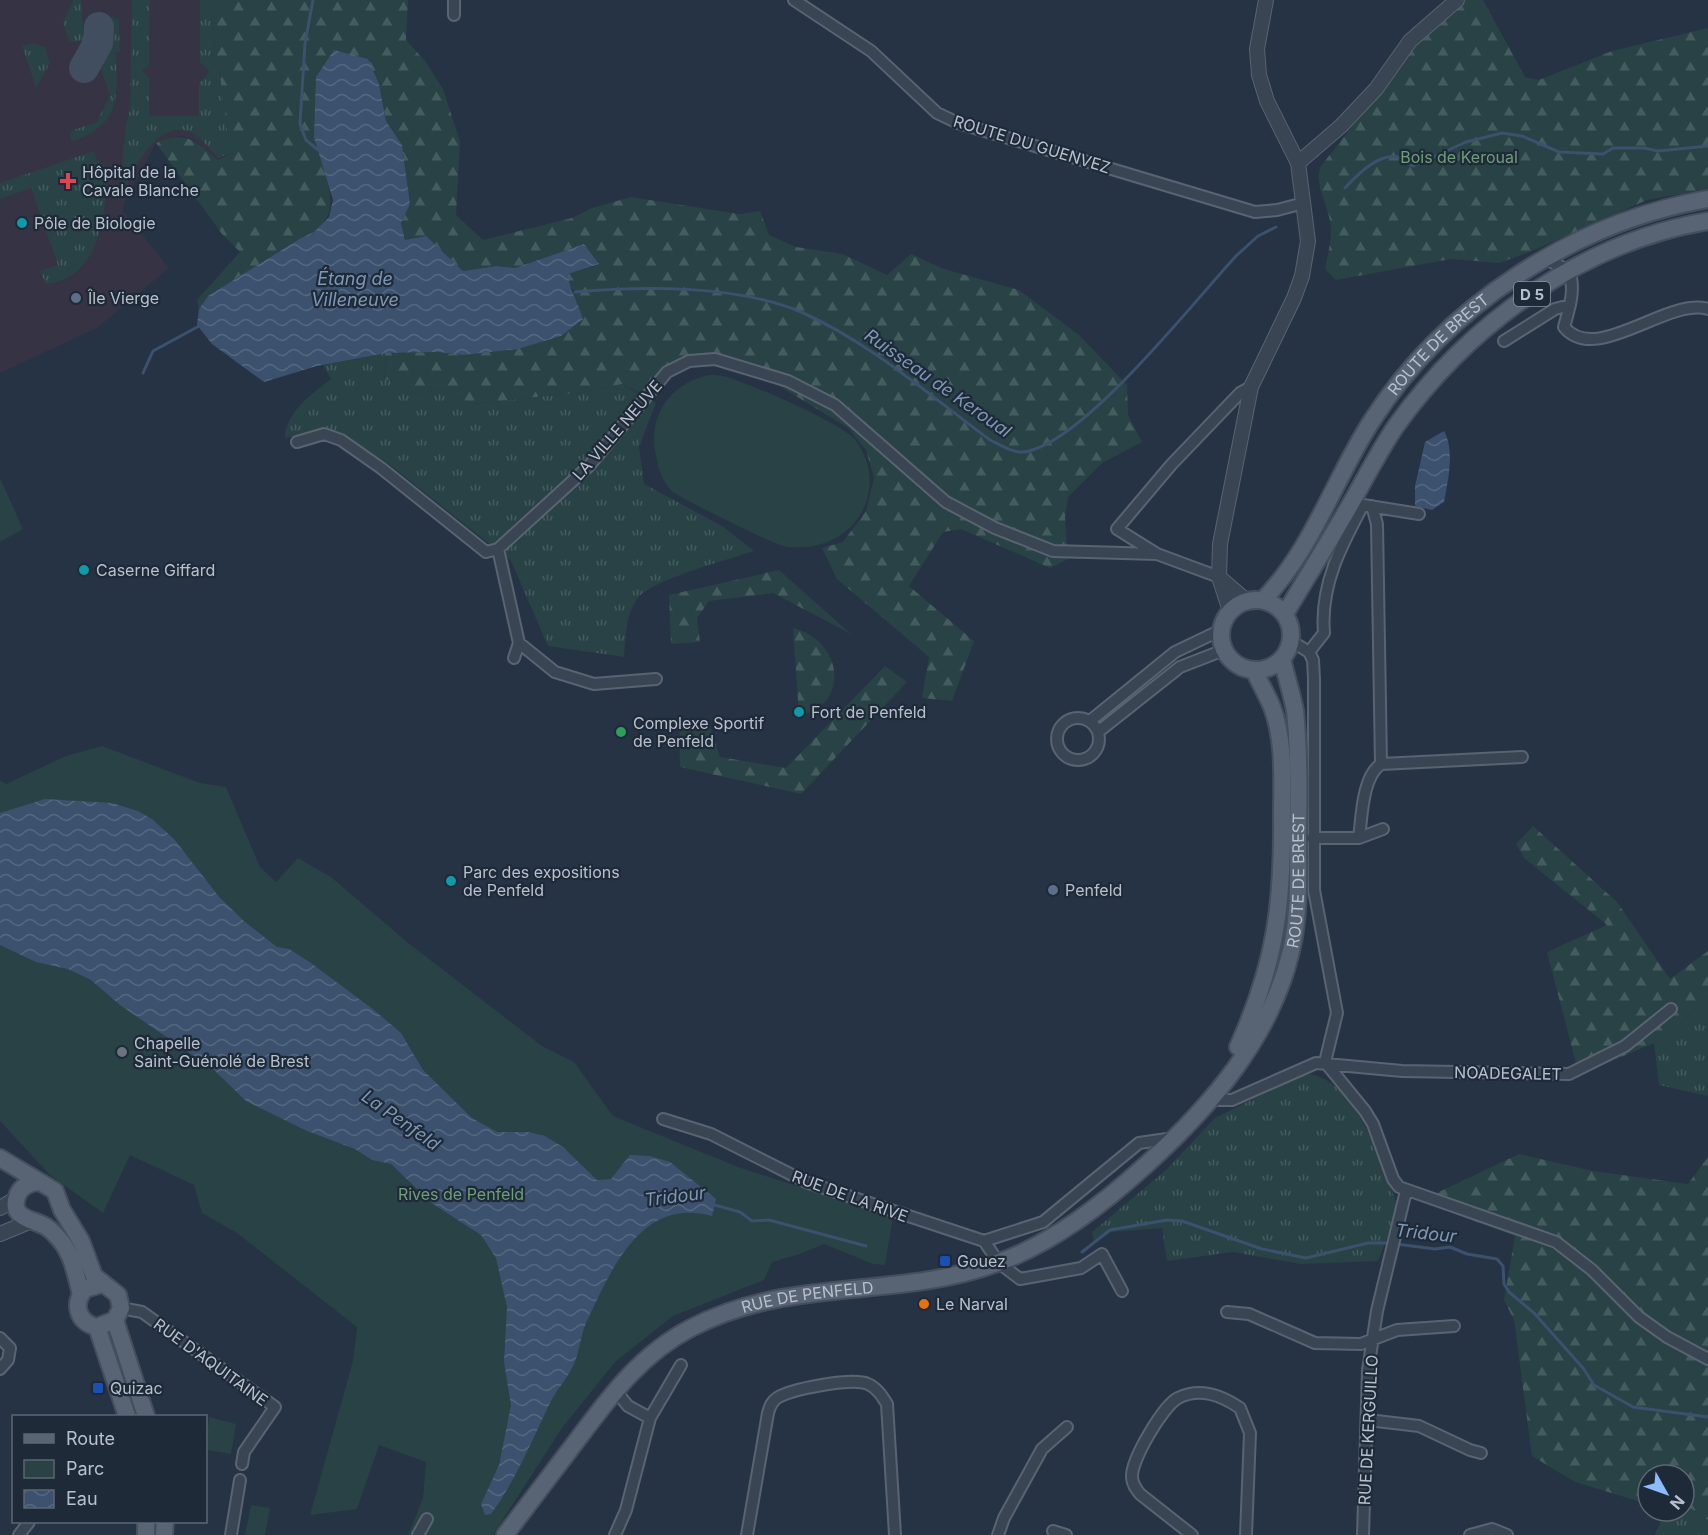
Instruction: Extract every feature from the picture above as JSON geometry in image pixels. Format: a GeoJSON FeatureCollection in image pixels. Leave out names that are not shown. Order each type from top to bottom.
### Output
{"type":"FeatureCollection","features":[{"type":"Feature","properties":{"kind":"main road","name":"ROUTE DE BREST"},"geometry":{"type":"LineString","coordinates":[[1255,601],[1297,558],[1367,429],[1399,385],[1439,339],[1474,308],[1544,258],[1605,227],[1673,205],[1708,199]]}},
{"type":"Feature","properties":{"kind":"main road","name":"ROUTE DE BREST"},"geometry":{"type":"LineString","coordinates":[[1285,615],[1395,428],[1458,353],[1501,316],[1569,271],[1619,247],[1679,226],[1708,221]]}},
{"type":"Feature","properties":{"kind":"main road"},"geometry":{"type":"LineString","coordinates":[[1255,601],[1275,606],[1285,615],[1290,627],[1291,641],[1282,659],[1274,666],[1254,670],[1231,660],[1224,650],[1221,630],[1230,611],[1255,601]]}},
{"type":"Feature","properties":{"kind":"main road","name":"ROUTE DE BREST"},"geometry":{"type":"LineString","coordinates":[[999,1263],[1075,1222],[1129,1180],[1175,1138],[1211,1100],[1244,1056],[1265,1019],[1292,950],[1298,879],[1299,795],[1294,709],[1282,659]]}},
{"type":"Feature","properties":{"kind":"main road","name":"ROUTE DE BREST"},"geometry":{"type":"LineString","coordinates":[[1221,1084],[1259,996],[1270,962],[1280,909],[1283,873],[1282,757],[1273,709],[1254,670]]}},
{"type":"Feature","properties":{"kind":"main road"},"geometry":{"type":"LineString","coordinates":[[0,1159],[37,1182],[50,1186],[58,1197],[58,1203],[50,1219],[34,1223]]}},
{"type":"Feature","properties":{"kind":"main road"},"geometry":{"type":"LineString","coordinates":[[0,1159],[12,1176],[18,1196],[18,1209],[62,1242],[77,1277],[81,1294]]}},
{"type":"Feature","properties":{"kind":"main road"},"geometry":{"type":"LineString","coordinates":[[18,1196],[26,1185],[37,1182]]}},
{"type":"Feature","properties":{"kind":"main road"},"geometry":{"type":"LineString","coordinates":[[58,1203],[81,1241],[94,1276],[118,1295],[118,1314],[146,1415]]}},
{"type":"Feature","properties":{"kind":"main road","name":"RUE DE PENFELD"},"geometry":{"type":"LineString","coordinates":[[505,1535],[615,1390],[635,1367],[665,1343],[723,1313],[759,1301],[793,1294],[937,1280],[999,1263]]}},
{"type":"Feature","properties":{"kind":"main road"},"geometry":{"type":"LineString","coordinates":[[102,1284],[90,1286],[81,1294],[78,1301],[80,1315],[90,1326],[97,1327],[118,1314]]}},
{"type":"Feature","properties":{"kind":"main road"},"geometry":{"type":"LineString","coordinates":[[97,1327],[127,1415]]}},
{"type":"Feature","properties":{"kind":"main road","name":"RUE DE PENFELD"},"geometry":{"type":"LineString","coordinates":[[518,1535],[580,1436]]}},
{"type":"Feature","properties":{"kind":"street"},"geometry":{"type":"LineString","coordinates":[[454,0],[454,15]]}},
{"type":"Feature","properties":{"kind":"street","name":"ROUTE DU GUENVEZ"},"geometry":{"type":"LineString","coordinates":[[794,0],[871,51],[937,113],[958,123],[1255,212],[1277,210],[1304,202]]}},
{"type":"Feature","properties":{"kind":"street"},"geometry":{"type":"LineString","coordinates":[[1230,611],[1218,577],[1220,544],[1251,387],[1294,298],[1302,276],[1308,242],[1298,163],[1268,101],[1259,75],[1257,50],[1266,0]]}},
{"type":"Feature","properties":{"kind":"street"},"geometry":{"type":"LineString","coordinates":[[1298,163],[1341,126],[1376,89],[1410,41],[1457,0]]}},
{"type":"Feature","properties":{"kind":"street"},"geometry":{"type":"LineString","coordinates":[[1544,258],[1569,271],[1572,280],[1570,305],[1564,327],[1572,337],[1582,339],[1612,336],[1692,306],[1708,309]]}},
{"type":"Feature","properties":{"kind":"street"},"geometry":{"type":"LineString","coordinates":[[1504,341],[1555,309],[1570,305]]}},
{"type":"Feature","properties":{"kind":"street","name":"LA VILLE NEUVE"},"geometry":{"type":"LineString","coordinates":[[498,549],[589,466],[667,372],[689,361],[715,359],[788,381],[836,405],[946,502],[995,528],[1053,551],[1071,553],[1132,551],[1157,554]]}},
{"type":"Feature","properties":{"kind":"street"},"geometry":{"type":"LineString","coordinates":[[1251,387],[1240,393],[1171,465],[1117,529],[1157,554],[1218,577],[1255,601]]}},
{"type":"Feature","properties":{"kind":"street"},"geometry":{"type":"LineString","coordinates":[[297,441],[324,434],[341,440],[381,468],[486,552],[498,549],[519,643],[514,658]]}},
{"type":"Feature","properties":{"kind":"street"},"geometry":{"type":"LineString","coordinates":[[1309,651],[1324,633],[1322,610],[1328,580],[1342,544],[1363,505],[1419,514]]}},
{"type":"Feature","properties":{"kind":"street"},"geometry":{"type":"LineString","coordinates":[[1372,506],[1377,524],[1381,764]]}},
{"type":"Feature","properties":{"kind":"street"},"geometry":{"type":"LineString","coordinates":[[1090,721],[1175,652],[1221,630]]}},
{"type":"Feature","properties":{"kind":"street"},"geometry":{"type":"LineString","coordinates":[[1291,641],[1309,651],[1313,660],[1312,838],[1316,906],[1337,1013],[1325,1062]]}},
{"type":"Feature","properties":{"kind":"street"},"geometry":{"type":"LineString","coordinates":[[519,643],[555,672],[594,684],[656,679]]}},
{"type":"Feature","properties":{"kind":"street"},"geometry":{"type":"LineString","coordinates":[[1098,732],[1180,667],[1224,650]]}},
{"type":"Feature","properties":{"kind":"street"},"geometry":{"type":"LineString","coordinates":[[1074,718],[1090,721],[1098,732],[1099,744],[1090,757],[1075,760],[1062,753],[1057,740],[1062,724],[1074,718]]}},
{"type":"Feature","properties":{"kind":"street"},"geometry":{"type":"LineString","coordinates":[[1359,838],[1369,780],[1373,769],[1381,764],[1522,757]]}},
{"type":"Feature","properties":{"kind":"street"},"geometry":{"type":"LineString","coordinates":[[1312,838],[1359,838],[1383,829]]}},
{"type":"Feature","properties":{"kind":"street","name":"NOADEGALET"},"geometry":{"type":"LineString","coordinates":[[1325,1062],[1402,1071],[1569,1074],[1625,1046],[1671,1009]]}},
{"type":"Feature","properties":{"kind":"street"},"geometry":{"type":"LineString","coordinates":[[1211,1100],[1232,1100],[1316,1063],[1325,1062]]}},
{"type":"Feature","properties":{"kind":"street"},"geometry":{"type":"LineString","coordinates":[[1325,1062],[1365,1111],[1373,1124],[1393,1179],[1406,1191],[1441,1200],[1556,1242],[1592,1270],[1639,1317],[1667,1337],[1708,1359]]}},
{"type":"Feature","properties":{"kind":"street","name":"RUE DE LA RIVE"},"geometry":{"type":"LineString","coordinates":[[663,1119],[711,1134],[806,1182],[984,1241]]}},
{"type":"Feature","properties":{"kind":"street"},"geometry":{"type":"LineString","coordinates":[[1122,1291],[1102,1254],[1081,1268],[1020,1279],[999,1263],[984,1241],[1043,1222],[1139,1143],[1175,1138]]}},
{"type":"Feature","properties":{"kind":"street","name":"RUE DE KERGUILLO"},"geometry":{"type":"LineString","coordinates":[[1363,1535],[1368,1370],[1406,1191]]}},
{"type":"Feature","properties":{"kind":"street"},"geometry":{"type":"LineString","coordinates":[[0,1208],[18,1196]]}},
{"type":"Feature","properties":{"kind":"street"},"geometry":{"type":"LineString","coordinates":[[0,1234],[34,1223]]}},
{"type":"Feature","properties":{"kind":"street","name":"RUE D'AQUITAINE"},"geometry":{"type":"LineString","coordinates":[[118,1314],[142,1312],[275,1407],[244,1452],[242,1464]]}},
{"type":"Feature","properties":{"kind":"street"},"geometry":{"type":"LineString","coordinates":[[1227,1312],[1249,1314],[1315,1343],[1361,1344],[1397,1330],[1454,1326]]}},
{"type":"Feature","properties":{"kind":"street"},"geometry":{"type":"LineString","coordinates":[[0,1338],[9,1348],[8,1360],[0,1369]]}},
{"type":"Feature","properties":{"kind":"street"},"geometry":{"type":"LineString","coordinates":[[615,1535],[626,1510],[650,1418],[681,1365]]}},
{"type":"Feature","properties":{"kind":"street"},"geometry":{"type":"LineString","coordinates":[[747,1535],[768,1413],[772,1402],[780,1396],[801,1390],[853,1381],[867,1383],[876,1389],[887,1404],[895,1535]]}},
{"type":"Feature","properties":{"kind":"street"},"geometry":{"type":"LineString","coordinates":[[615,1390],[628,1406],[650,1418]]}},
{"type":"Feature","properties":{"kind":"street"},"geometry":{"type":"LineString","coordinates":[[1192,1535],[1140,1494],[1134,1487],[1131,1476],[1165,1408],[1178,1398],[1195,1393],[1210,1393],[1239,1408],[1250,1433],[1246,1535]]}},
{"type":"Feature","properties":{"kind":"street"},"geometry":{"type":"LineString","coordinates":[[1368,1420],[1419,1426],[1470,1450],[1481,1452]]}},
{"type":"Feature","properties":{"kind":"street"},"geometry":{"type":"LineString","coordinates":[[998,1535],[1004,1518],[1042,1449],[1067,1427]]}},
{"type":"Feature","properties":{"kind":"street"},"geometry":{"type":"LineString","coordinates":[[231,1535],[240,1480]]}},
{"type":"Feature","properties":{"kind":"street"},"geometry":{"type":"LineString","coordinates":[[418,1535],[427,1519]]}},
{"type":"Feature","properties":{"kind":"street"},"geometry":{"type":"LineString","coordinates":[[1470,1535],[1492,1529],[1507,1535]]}},
{"type":"Feature","properties":{"kind":"street"},"geometry":{"type":"LineString","coordinates":[[1053,1531],[1066,1535]]}},
{"type":"Feature","properties":{"kind":"shaded area","name":"Hôpital de la Cavale Blanche"},"geometry":{"type":"Polygon","coordinates":[[[0,0],[209,0],[231,154],[218,160],[193,139],[181,136],[156,143],[124,203],[123,211],[169,268],[97,328],[0,373],[0,0]]]}},
{"type":"Feature","properties":{"kind":"green space"},"geometry":{"type":"Polygon","coordinates":[[[73,0],[81,0],[84,41],[69,42],[63,22],[73,0]]]}},
{"type":"Feature","properties":{"kind":"green space"},"geometry":{"type":"Polygon","coordinates":[[[132,0],[150,0],[149,64],[142,71],[149,78],[149,116],[199,116],[199,83],[210,72],[200,62],[200,0],[209,0],[231,154],[218,157],[194,134],[184,130],[172,131],[161,136],[143,155],[118,202],[126,123],[130,110],[132,0]]]}},
{"type":"Feature","properties":{"kind":"green space"},"geometry":{"type":"Polygon","coordinates":[[[209,0],[408,0],[406,40],[425,61],[443,89],[460,141],[456,215],[483,240],[572,218],[592,208],[631,197],[739,214],[760,211],[769,235],[796,247],[843,254],[887,275],[911,254],[944,269],[1019,290],[1079,335],[1127,385],[1128,415],[1142,442],[1102,463],[1068,497],[1065,517],[1068,559],[1050,568],[961,529],[943,532],[909,586],[974,641],[952,701],[922,698],[929,657],[837,579],[822,548],[843,542],[866,511],[874,478],[866,450],[848,428],[750,368],[715,359],[667,372],[646,396],[622,384],[583,392],[472,404],[443,390],[414,394],[384,378],[386,353],[438,352],[463,355],[575,292],[568,284],[568,274],[598,265],[584,244],[514,268],[496,266],[463,271],[426,236],[405,240],[401,223],[410,204],[402,145],[386,121],[379,84],[314,138],[330,195],[330,208],[326,219],[317,230],[208,296],[199,309],[197,300],[240,252],[222,234],[156,143],[183,137],[196,142],[218,160],[231,154],[209,0]]]}},
{"type":"Feature","properties":{"kind":"green space","name":"Bois de Keroual"},"geometry":{"type":"Polygon","coordinates":[[[1465,0],[1483,0],[1525,77],[1539,80],[1612,51],[1708,28],[1708,189],[1647,200],[1532,251],[1499,263],[1451,259],[1336,280],[1325,269],[1331,231],[1329,215],[1320,189],[1321,166],[1426,33],[1465,0]]]}},
{"type":"Feature","properties":{"kind":"green space"},"geometry":{"type":"Polygon","coordinates":[[[112,16],[119,20],[120,52],[116,52],[117,83],[113,108],[100,127],[71,142],[70,131],[97,122],[110,95],[101,69],[98,67],[111,41],[112,16]]]}},
{"type":"Feature","properties":{"kind":"green space"},"geometry":{"type":"Polygon","coordinates":[[[33,43],[45,47],[50,63],[36,88],[22,46],[33,43]]]}},
{"type":"Feature","properties":{"kind":"green space"},"geometry":{"type":"Polygon","coordinates":[[[94,151],[97,161],[108,167],[105,203],[97,239],[80,269],[65,279],[46,284],[40,271],[58,265],[31,188],[0,199],[0,183],[94,151]]]}},
{"type":"Feature","properties":{"kind":"green space"},"geometry":{"type":"Polygon","coordinates":[[[386,353],[384,378],[414,394],[443,390],[472,404],[583,392],[622,384],[656,403],[639,447],[644,484],[722,526],[754,551],[674,577],[646,591],[638,598],[631,612],[627,626],[624,657],[548,646],[511,561],[385,461],[334,432],[323,431],[285,438],[286,428],[295,411],[308,397],[331,379],[323,365],[386,353]]]}},
{"type":"Feature","properties":{"kind":"green space"},"geometry":{"type":"Polygon","coordinates":[[[708,375],[727,377],[777,397],[817,415],[848,433],[856,441],[865,458],[870,476],[869,493],[854,524],[840,535],[824,543],[805,547],[787,547],[730,522],[670,489],[661,473],[654,445],[657,418],[671,395],[681,387],[708,375]]]}},
{"type":"Feature","properties":{"kind":"green space"},"geometry":{"type":"Polygon","coordinates":[[[0,478],[23,529],[0,542],[0,478]]]}},
{"type":"Feature","properties":{"kind":"green space"},"geometry":{"type":"Polygon","coordinates":[[[779,570],[851,634],[773,593],[709,601],[697,618],[700,642],[671,644],[669,595],[779,570]]]}},
{"type":"Feature","properties":{"kind":"green space"},"geometry":{"type":"Polygon","coordinates":[[[793,628],[817,640],[826,650],[835,674],[828,698],[817,709],[799,716],[793,628]]]}},
{"type":"Feature","properties":{"kind":"green space"},"geometry":{"type":"Polygon","coordinates":[[[885,666],[907,682],[801,794],[680,767],[679,719],[707,718],[720,757],[786,768],[885,666]]]}},
{"type":"Feature","properties":{"kind":"green space","name":"Rives de Penfeld"},"geometry":{"type":"Polygon","coordinates":[[[102,746],[200,783],[226,787],[260,867],[276,882],[298,858],[331,877],[407,942],[542,1046],[574,1062],[613,1116],[738,1167],[893,1217],[885,1265],[873,1264],[824,1244],[772,1262],[764,1280],[673,1316],[615,1362],[562,1428],[493,1535],[408,1535],[423,1498],[426,1462],[379,1445],[357,1509],[310,1515],[353,1361],[357,1327],[237,1233],[202,1213],[194,1185],[130,1155],[103,1213],[50,1175],[0,1121],[0,780],[6,784],[66,756],[102,746]]]}},
{"type":"Feature","properties":{"kind":"green space"},"geometry":{"type":"Polygon","coordinates":[[[1533,826],[1617,902],[1670,979],[1708,951],[1708,998],[1675,1028],[1654,1043],[1579,1075],[1547,952],[1607,925],[1524,858],[1516,844],[1533,826]]]}},
{"type":"Feature","properties":{"kind":"green space"},"geometry":{"type":"Polygon","coordinates":[[[1708,998],[1708,1096],[1659,1085],[1654,1043],[1675,1028],[1708,998]]]}},
{"type":"Feature","properties":{"kind":"green space"},"geometry":{"type":"Polygon","coordinates":[[[1311,1074],[1327,1081],[1341,1092],[1354,1108],[1374,1144],[1395,1198],[1397,1212],[1378,1261],[1301,1264],[1233,1252],[1167,1261],[1162,1228],[1111,1232],[1094,1243],[1092,1232],[1165,1171],[1215,1118],[1299,1076],[1311,1074]]]}},
{"type":"Feature","properties":{"kind":"green space"},"geometry":{"type":"Polygon","coordinates":[[[1519,1154],[1593,1171],[1688,1184],[1708,1157],[1708,1520],[1696,1512],[1696,1463],[1636,1463],[1636,1500],[1575,1482],[1532,1456],[1514,1320],[1504,1300],[1515,1236],[1420,1201],[1519,1154]]]}},
{"type":"Feature","properties":{"kind":"green space"},"geometry":{"type":"Polygon","coordinates":[[[209,1417],[236,1424],[231,1454],[207,1450],[209,1417]]]}},
{"type":"Feature","properties":{"kind":"green space"},"geometry":{"type":"Polygon","coordinates":[[[251,1505],[270,1508],[265,1535],[245,1535],[251,1505]]]}},
{"type":"Feature","properties":{"kind":"green space"},"geometry":{"type":"Polygon","coordinates":[[[1696,1512],[1708,1520],[1708,1535],[1655,1535],[1660,1523],[1696,1523],[1696,1512]]]}},
{"type":"Feature","properties":{"kind":"water","name":"Étang de Villeneuve"},"geometry":{"type":"Polygon","coordinates":[[[334,50],[368,59],[379,84],[386,121],[402,145],[410,204],[401,223],[405,240],[426,236],[463,271],[496,266],[515,268],[584,244],[599,264],[568,274],[583,319],[561,336],[518,349],[463,355],[438,352],[386,353],[317,366],[264,382],[212,344],[197,325],[199,309],[208,296],[314,232],[329,217],[333,200],[314,138],[316,77],[334,50]]]}},
{"type":"Feature","properties":{"kind":"water"},"geometry":{"type":"Polygon","coordinates":[[[1444,431],[1450,456],[1444,502],[1432,510],[1415,506],[1415,486],[1425,442],[1444,431]]]}},
{"type":"Feature","properties":{"kind":"water","name":"Rives de Penfeld"},"geometry":{"type":"Polygon","coordinates":[[[45,799],[112,803],[138,811],[152,819],[174,839],[220,898],[245,922],[277,947],[289,949],[311,963],[401,1033],[423,1070],[472,1118],[497,1132],[528,1132],[545,1136],[563,1147],[597,1180],[611,1179],[630,1155],[650,1156],[670,1162],[716,1199],[712,1216],[687,1213],[666,1217],[648,1227],[632,1242],[618,1261],[586,1323],[573,1366],[553,1397],[516,1474],[491,1514],[485,1515],[481,1504],[499,1465],[511,1405],[504,1362],[507,1307],[496,1258],[481,1235],[433,1204],[391,1164],[372,1160],[355,1149],[307,1131],[246,1101],[214,1070],[120,1005],[91,980],[68,969],[36,962],[0,945],[0,813],[45,799]]]}},
{"type":"Feature","properties":{"kind":"waterway"},"geometry":{"type":"LineString","coordinates":[[313,0],[305,43],[300,124],[306,140],[318,150]]}},
{"type":"Feature","properties":{"kind":"waterway","name":"Ruisseau de Keroual"},"geometry":{"type":"LineString","coordinates":[[1345,188],[1368,166],[1382,158],[1397,157],[1413,166],[1466,142],[1502,133],[1522,136],[1559,152],[1603,154],[1613,148],[1644,148],[1658,151],[1708,146]]}},
{"type":"Feature","properties":{"kind":"waterway","name":"Ruisseau de Keroual"},"geometry":{"type":"LineString","coordinates":[[575,292],[630,289],[690,290],[720,292],[776,303],[801,312],[851,339],[922,388],[990,440],[1011,450],[1024,452],[1048,443],[1076,424],[1106,398],[1136,368],[1237,255],[1258,236],[1276,227]]}},
{"type":"Feature","properties":{"kind":"waterway"},"geometry":{"type":"LineString","coordinates":[[143,373],[153,351],[201,325]]}},
{"type":"Feature","properties":{"kind":"waterway","name":"Tridour"},"geometry":{"type":"LineString","coordinates":[[711,1204],[740,1212],[752,1221],[769,1220],[866,1246]]}},
{"type":"Feature","properties":{"kind":"waterway","name":"Tridour"},"geometry":{"type":"LineString","coordinates":[[1082,1252],[1110,1230],[1167,1220],[1182,1221],[1262,1249],[1306,1258],[1368,1243],[1390,1243]]}},
{"type":"Feature","properties":{"kind":"waterway","name":"Tridour"},"geometry":{"type":"LineString","coordinates":[[1396,1244],[1435,1249],[1450,1247],[1467,1254],[1497,1259],[1503,1266],[1504,1284],[1509,1292],[1534,1313],[1583,1368],[1594,1385],[1633,1407],[1708,1417]]}},
{"type":"Feature","properties":{"kind":"taxiway"},"geometry":{"type":"LineString","coordinates":[[84,68],[98,43],[99,27]]}},
{"type":"Feature","properties":{"kind":"place","name":"Hôpital de la Cavale Blanche"},"geometry":{"type":"Point","coordinates":[68,181]}},
{"type":"Feature","properties":{"kind":"place","name":"Pôle de Biologie"},"geometry":{"type":"Point","coordinates":[22,223]}},
{"type":"Feature","properties":{"kind":"place","name":"Île Vierge"},"geometry":{"type":"Point","coordinates":[76,298]}},
{"type":"Feature","properties":{"kind":"place","name":"Caserne Giffard"},"geometry":{"type":"Point","coordinates":[84,570]}},
{"type":"Feature","properties":{"kind":"place","name":"Fort de Penfeld"},"geometry":{"type":"Point","coordinates":[799,712]}},
{"type":"Feature","properties":{"kind":"place","name":"Complexe Sportif de Penfeld"},"geometry":{"type":"Point","coordinates":[621,732]}},
{"type":"Feature","properties":{"kind":"place","name":"Parc des expositions de Penfeld"},"geometry":{"type":"Point","coordinates":[451,881]}},
{"type":"Feature","properties":{"kind":"place","name":"Penfeld"},"geometry":{"type":"Point","coordinates":[1053,890]}},
{"type":"Feature","properties":{"kind":"place","name":"Chapelle Saint-Guénolé de Brest"},"geometry":{"type":"Point","coordinates":[122,1052]}},
{"type":"Feature","properties":{"kind":"place","name":"Gouez"},"geometry":{"type":"Point","coordinates":[945,1261]}},
{"type":"Feature","properties":{"kind":"place","name":"Le Narval"},"geometry":{"type":"Point","coordinates":[924,1304]}},
{"type":"Feature","properties":{"kind":"place","name":"Quizac"},"geometry":{"type":"Point","coordinates":[98,1388]}},
{"type":"Feature","properties":{"kind":"water label","name":"La Penfeld"},"geometry":{"type":"Point","coordinates":[401,1120]}}]}
